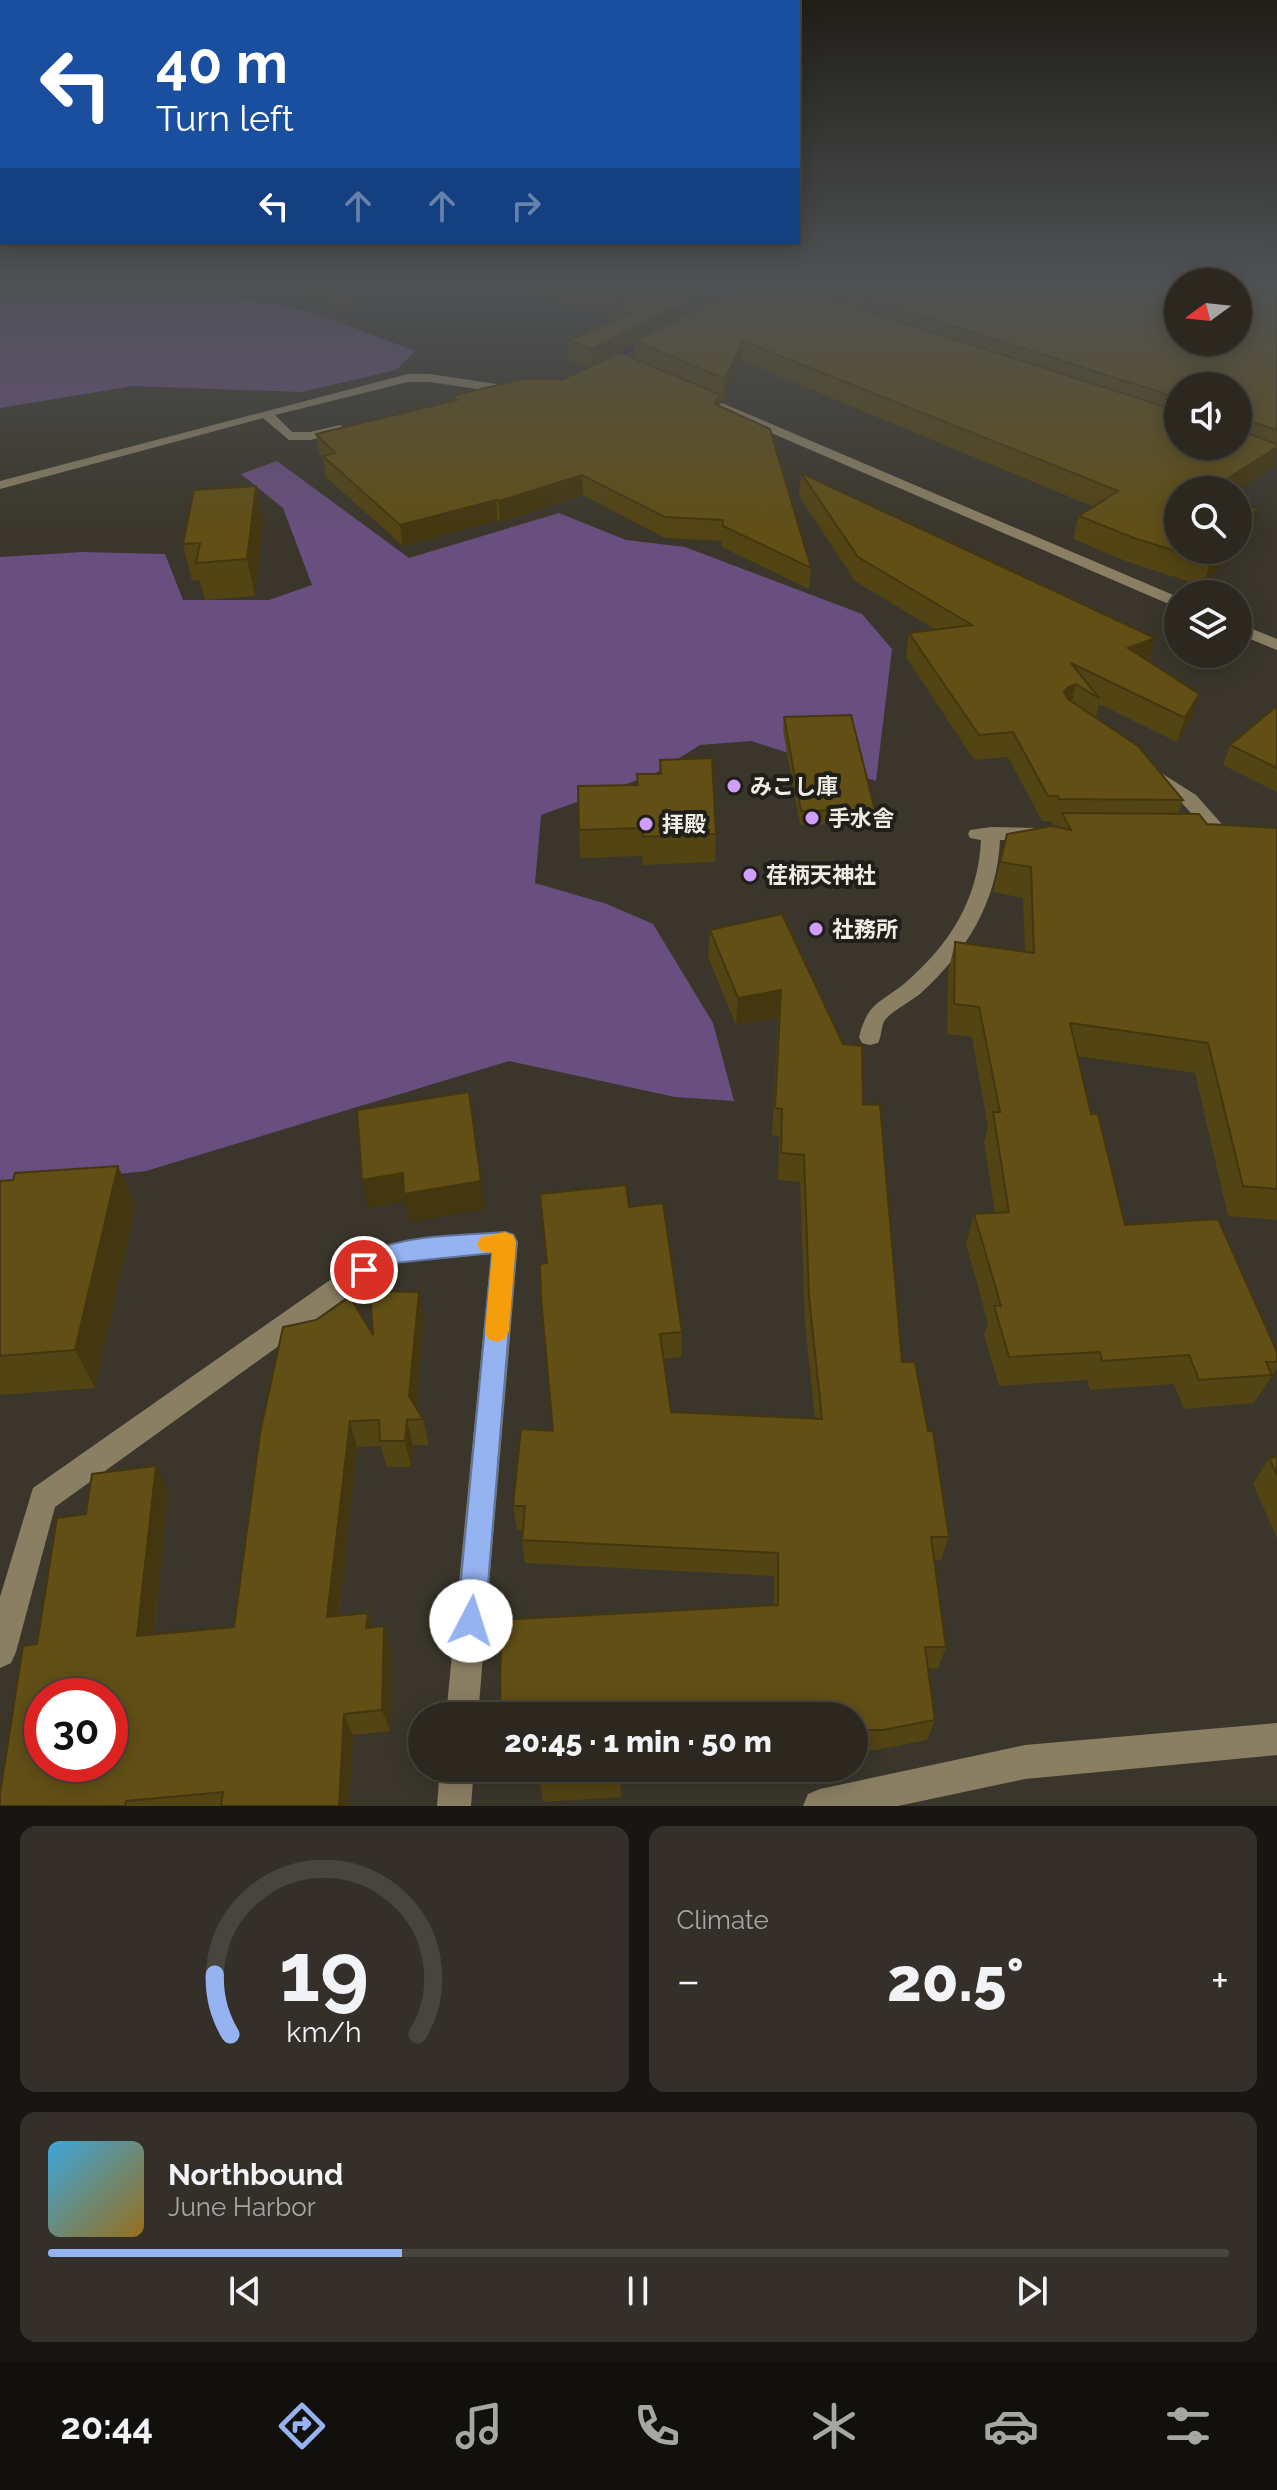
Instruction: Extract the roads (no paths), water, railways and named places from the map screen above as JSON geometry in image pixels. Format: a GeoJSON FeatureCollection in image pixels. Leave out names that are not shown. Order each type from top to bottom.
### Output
{"type":"FeatureCollection","features":[{"type":"Feature","properties":{"kind":"street"},"geometry":{"type":"LineString","coordinates":[[0,485],[408,378],[531,391]]}},
{"type":"Feature","properties":{"kind":"street"},"geometry":{"type":"LineString","coordinates":[[472,400],[516,391]]}},
{"type":"Feature","properties":{"kind":"street"},"geometry":{"type":"LineString","coordinates":[[711,403],[1164,597]]}},
{"type":"Feature","properties":{"kind":"street"},"geometry":{"type":"LineString","coordinates":[[266,413],[289,436],[310,436],[354,426]]}},
{"type":"Feature","properties":{"kind":"street"},"geometry":{"type":"LineString","coordinates":[[1252,634],[1277,645]]}},
{"type":"Feature","properties":{"kind":"street"},"geometry":{"type":"LineString","coordinates":[[1129,758],[1189,799],[1228,835],[1193,835]]}},
{"type":"Feature","properties":{"kind":"street"},"geometry":{"type":"LineString","coordinates":[[870,1037],[875,1016],[893,1004],[948,953],[972,914],[987,879],[984,834],[1064,834]]}},
{"type":"Feature","properties":{"kind":"street"},"geometry":{"type":"LineString","coordinates":[[0,1652],[43,1498],[389,1253],[505,1242],[463,1702]]}},
{"type":"Feature","properties":{"kind":"street"},"geometry":{"type":"LineString","coordinates":[[820,1806],[1025,1762],[1277,1739]]}},
{"type":"Feature","properties":{"kind":"street"},"geometry":{"type":"LineString","coordinates":[[454,1806],[456,1782]]}},
{"type":"Feature","properties":{"kind":"place","name":"みこし庫"},"geometry":{"type":"Point","coordinates":[734,786]}},
{"type":"Feature","properties":{"kind":"place","name":"手水舎"},"geometry":{"type":"Point","coordinates":[812,818]}},
{"type":"Feature","properties":{"kind":"place","name":"拝殿"},"geometry":{"type":"Point","coordinates":[646,824]}},
{"type":"Feature","properties":{"kind":"place","name":"荏柄天神社"},"geometry":{"type":"Point","coordinates":[750,875]}},
{"type":"Feature","properties":{"kind":"place","name":"社務所"},"geometry":{"type":"Point","coordinates":[816,929]}}]}
